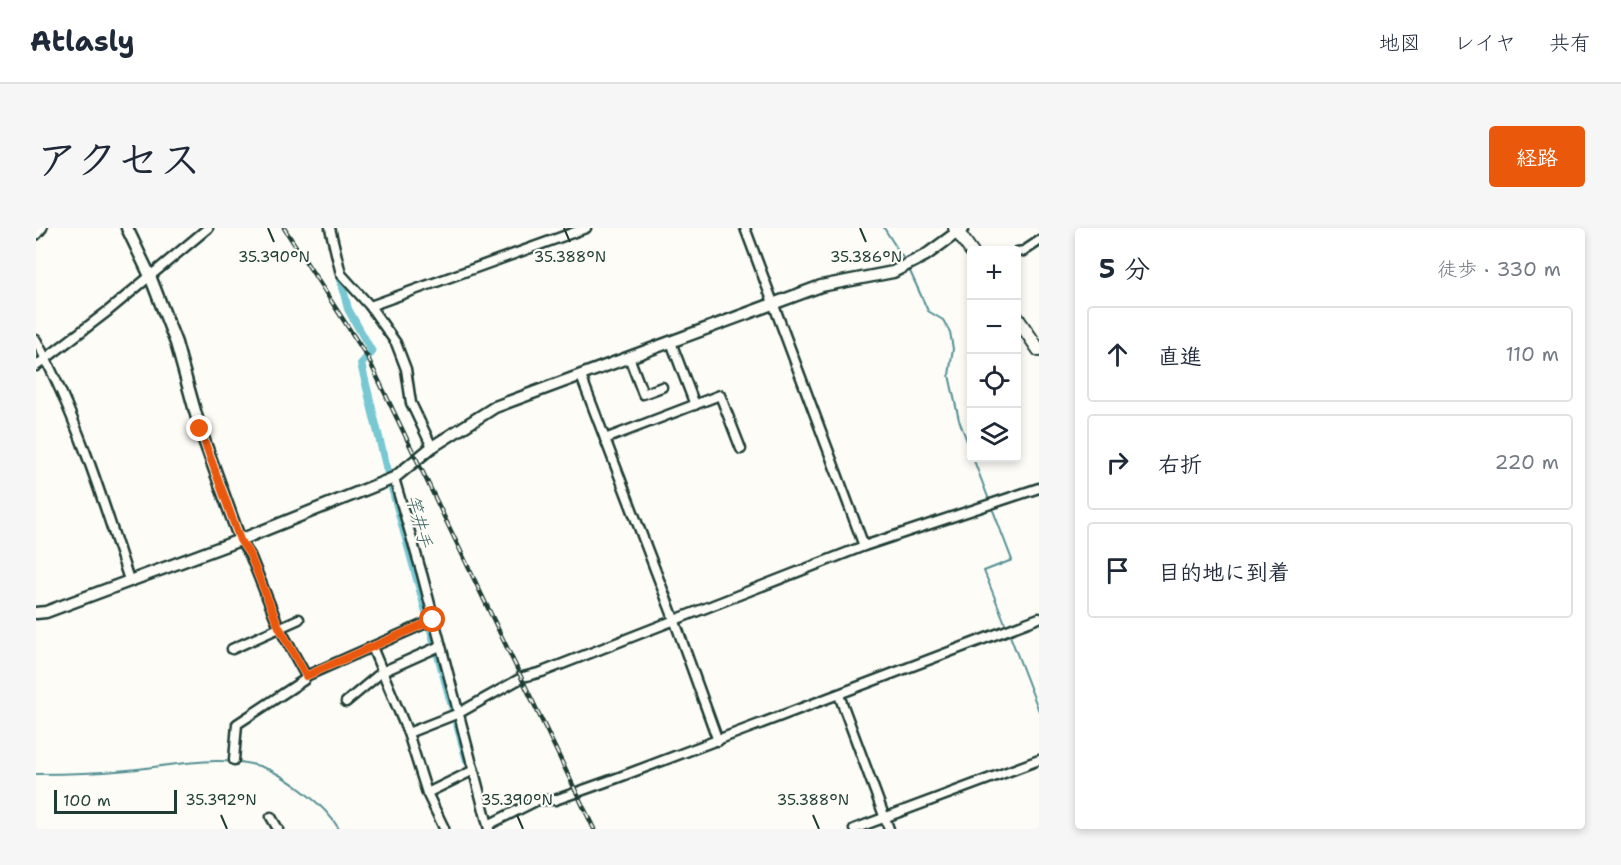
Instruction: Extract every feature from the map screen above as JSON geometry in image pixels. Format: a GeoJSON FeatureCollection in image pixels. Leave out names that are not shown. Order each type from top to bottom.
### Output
{"type":"FeatureCollection","features":[{"type":"Feature","properties":{"kind":"main road"},"geometry":{"type":"LineString","coordinates":[[958,229],[968,246]]}},
{"type":"Feature","properties":{"kind":"main road"},"geometry":{"type":"LineString","coordinates":[[1021,324],[1039,350]]}},
{"type":"Feature","properties":{"kind":"street"},"geometry":{"type":"LineString","coordinates":[[36,235],[42,228]]}},
{"type":"Feature","properties":{"kind":"street"},"geometry":{"type":"LineString","coordinates":[[127,228],[150,276],[176,343],[200,429],[240,540],[250,555],[279,627],[306,676]]}},
{"type":"Feature","properties":{"kind":"street"},"geometry":{"type":"LineString","coordinates":[[36,366],[208,228]]}},
{"type":"Feature","properties":{"kind":"street"},"geometry":{"type":"LineString","coordinates":[[330,228],[341,274],[370,306],[396,343],[406,369],[411,403],[432,447]]}},
{"type":"Feature","properties":{"kind":"street"},"geometry":{"type":"LineString","coordinates":[[370,306],[586,228]]}},
{"type":"Feature","properties":{"kind":"street"},"geometry":{"type":"LineString","coordinates":[[745,228],[864,546]]}},
{"type":"Feature","properties":{"kind":"street"},"geometry":{"type":"LineString","coordinates":[[36,613],[46,612],[240,540],[394,478],[432,447],[495,407],[821,286],[893,272],[926,255],[958,229]]}},
{"type":"Feature","properties":{"kind":"street"},"geometry":{"type":"LineString","coordinates":[[1021,251],[1039,241]]}},
{"type":"Feature","properties":{"kind":"street"},"geometry":{"type":"LineString","coordinates":[[36,340],[86,453],[129,580]]}},
{"type":"Feature","properties":{"kind":"street"},"geometry":{"type":"LineString","coordinates":[[671,342],[695,405]]}},
{"type":"Feature","properties":{"kind":"street"},"geometry":{"type":"LineString","coordinates":[[629,357],[643,394],[662,387]]}},
{"type":"Feature","properties":{"kind":"street"},"geometry":{"type":"LineString","coordinates":[[581,376],[718,741]]}},
{"type":"Feature","properties":{"kind":"street"},"geometry":{"type":"LineString","coordinates":[[605,439],[720,395],[741,449]]}},
{"type":"Feature","properties":{"kind":"street"},"geometry":{"type":"LineString","coordinates":[[394,478],[422,574],[488,827],[538,800],[555,800],[574,794],[1039,618]]}},
{"type":"Feature","properties":{"kind":"street"},"geometry":{"type":"LineString","coordinates":[[408,733],[459,713],[523,677],[542,672],[864,546],[1039,488]]}},
{"type":"Feature","properties":{"kind":"street"},"geometry":{"type":"LineString","coordinates":[[232,649],[299,619]]}},
{"type":"Feature","properties":{"kind":"street"},"geometry":{"type":"LineString","coordinates":[[234,760],[237,724],[304,680],[306,676],[433,620]]}},
{"type":"Feature","properties":{"kind":"street"},"geometry":{"type":"LineString","coordinates":[[346,702],[382,672],[440,646]]}},
{"type":"Feature","properties":{"kind":"street"},"geometry":{"type":"LineString","coordinates":[[372,647],[408,733],[427,793],[444,828]]}},
{"type":"Feature","properties":{"kind":"street"},"geometry":{"type":"LineString","coordinates":[[839,695],[889,829]]}},
{"type":"Feature","properties":{"kind":"street"},"geometry":{"type":"LineString","coordinates":[[854,829],[1039,760]]}},
{"type":"Feature","properties":{"kind":"street"},"geometry":{"type":"LineString","coordinates":[[427,793],[474,770]]}},
{"type":"Feature","properties":{"kind":"street"},"geometry":{"type":"LineString","coordinates":[[271,817],[278,829]]}},
{"type":"Feature","properties":{"kind":"waterway"},"geometry":{"type":"LineString","coordinates":[[884,228],[905,261]]}},
{"type":"Feature","properties":{"kind":"waterway","name":"竿井手"},"geometry":{"type":"LineString","coordinates":[[338,269],[348,309],[372,352],[361,364],[387,470],[467,761]]}},
{"type":"Feature","properties":{"kind":"waterway"},"geometry":{"type":"LineString","coordinates":[[909,269],[928,311],[943,320],[950,332],[953,349],[949,375],[959,420],[967,441]]}},
{"type":"Feature","properties":{"kind":"waterway"},"geometry":{"type":"LineString","coordinates":[[975,462],[1012,560],[984,571],[1007,628]]}},
{"type":"Feature","properties":{"kind":"waterway"},"geometry":{"type":"LineString","coordinates":[[1009,633],[1039,711]]}},
{"type":"Feature","properties":{"kind":"waterway"},"geometry":{"type":"LineString","coordinates":[[36,774],[116,771],[218,761],[254,765],[274,772],[300,789],[323,809],[339,829]]}},
{"type":"Feature","properties":{"kind":"railway"},"geometry":{"type":"LineString","coordinates":[[284,228],[368,358],[594,829]]}},
{"type":"Feature","properties":{"kind":"route"},"geometry":{"type":"LineString","coordinates":[[200,429],[240,540],[250,555],[279,627],[306,676],[433,620]]}}]}
